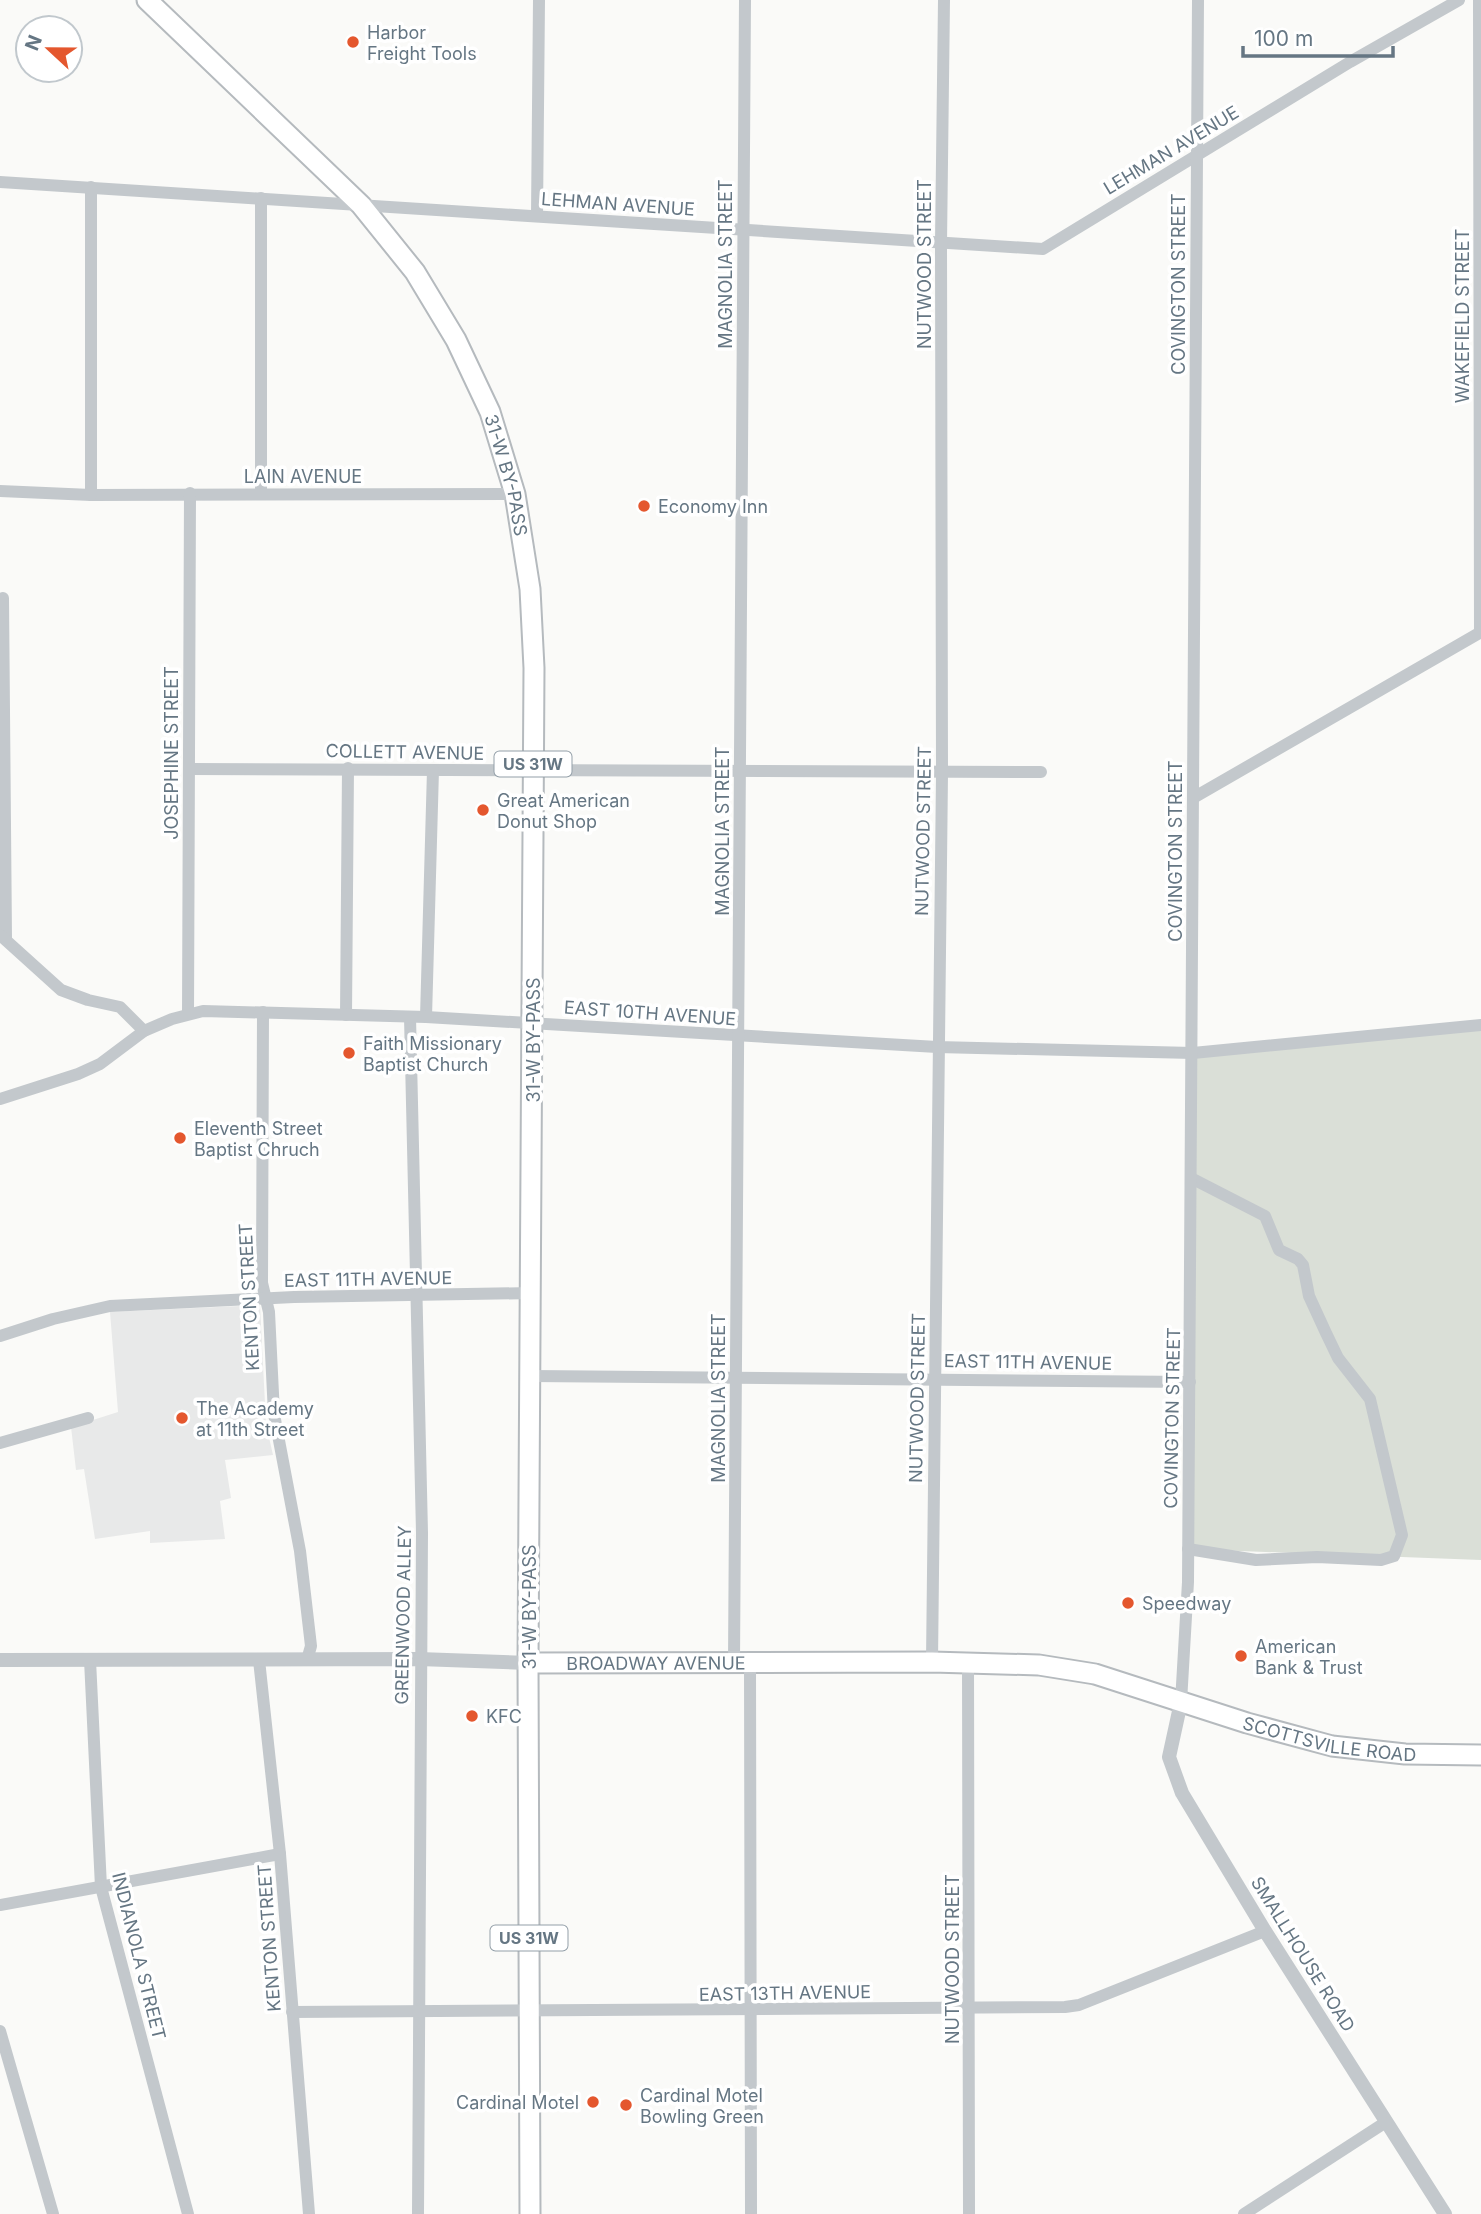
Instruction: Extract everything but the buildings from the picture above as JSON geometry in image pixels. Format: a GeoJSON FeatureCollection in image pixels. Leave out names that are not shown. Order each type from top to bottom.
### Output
{"type":"FeatureCollection","features":[{"type":"Feature","properties":{"kind":"main road","name":"31-W BY-PASS"},"geometry":{"type":"LineString","coordinates":[[147,0],[361,205],[415,272],[456,340],[489,412],[515,494],[530,589],[534,668],[534,1023],[528,1663],[530,2214]]}},
{"type":"Feature","properties":{"kind":"main road","name":"BROADWAY AVENUE"},"geometry":{"type":"LineString","coordinates":[[528,1663],[1022,1663],[1074,1670],[1181,1702]]}},
{"type":"Feature","properties":{"kind":"main road","name":"SCOTTSVILLE ROAD"},"geometry":{"type":"LineString","coordinates":[[1181,1702],[1332,1746],[1405,1754],[1481,1755]]}},
{"type":"Feature","properties":{"kind":"street"},"geometry":{"type":"LineString","coordinates":[[537,215],[539,0]]}},
{"type":"Feature","properties":{"kind":"street","name":"MAGNOLIA STREET"},"geometry":{"type":"LineString","coordinates":[[745,0],[736,1378],[751,2214]]}},
{"type":"Feature","properties":{"kind":"street","name":"NUTWOOD STREET"},"geometry":{"type":"LineString","coordinates":[[932,1662],[942,774],[941,243],[944,0]]}},
{"type":"Feature","properties":{"kind":"street","name":"COVINGTON STREET"},"geometry":{"type":"LineString","coordinates":[[1181,1702],[1187,1646],[1190,1382],[1198,0]]}},
{"type":"Feature","properties":{"kind":"street","name":"LEHMAN AVENUE"},"geometry":{"type":"LineString","coordinates":[[0,182],[1043,249],[1459,0]]}},
{"type":"Feature","properties":{"kind":"street","name":"WAKEFIELD STREET"},"geometry":{"type":"LineString","coordinates":[[1479,0],[1480,632]]}},
{"type":"Feature","properties":{"kind":"street"},"geometry":{"type":"LineString","coordinates":[[91,187],[91,495]]}},
{"type":"Feature","properties":{"kind":"street"},"geometry":{"type":"LineString","coordinates":[[261,198],[261,493]]}},
{"type":"Feature","properties":{"kind":"street","name":"LAIN AVENUE"},"geometry":{"type":"LineString","coordinates":[[0,491],[91,495],[515,494]]}},
{"type":"Feature","properties":{"kind":"street","name":"JOSEPHINE STREET"},"geometry":{"type":"LineString","coordinates":[[187,1014],[190,493]]}},
{"type":"Feature","properties":{"kind":"street"},"geometry":{"type":"LineString","coordinates":[[4,598],[3,936],[39,973],[61,990],[88,1000],[120,1006],[144,1031]]}},
{"type":"Feature","properties":{"kind":"street"},"geometry":{"type":"LineString","coordinates":[[1193,798],[1480,632]]}},
{"type":"Feature","properties":{"kind":"street"},"geometry":{"type":"LineString","coordinates":[[346,1015],[348,768]]}},
{"type":"Feature","properties":{"kind":"street","name":"COLLETT AVENUE"},"geometry":{"type":"LineString","coordinates":[[189,769],[942,774],[1041,772]]}},
{"type":"Feature","properties":{"kind":"street"},"geometry":{"type":"LineString","coordinates":[[426,1017],[433,770]]}},
{"type":"Feature","properties":{"kind":"street","name":"EAST 10TH AVENUE"},"geometry":{"type":"LineString","coordinates":[[0,1099],[100,1064],[144,1031],[187,1014],[223,1010],[426,1017],[937,1047],[1193,1053],[1481,1025]]}},
{"type":"Feature","properties":{"kind":"street","name":"KENTON STREET"},"geometry":{"type":"LineString","coordinates":[[263,1012],[262,1283],[267,1298],[271,1390],[300,1551],[311,1646],[307,1660]]}},
{"type":"Feature","properties":{"kind":"street","name":"GREENWOOD ALLEY"},"geometry":{"type":"LineString","coordinates":[[410,1017],[422,1533],[419,1659],[418,2214]]}},
{"type":"Feature","properties":{"kind":"street"},"geometry":{"type":"LineString","coordinates":[[1188,1549],[1256,1560],[1317,1557],[1381,1560],[1394,1556],[1402,1540],[1370,1399],[1338,1358],[1309,1296],[1303,1265],[1279,1250],[1265,1216],[1191,1178]]}},
{"type":"Feature","properties":{"kind":"street","name":"EAST 11TH AVENUE"},"geometry":{"type":"LineString","coordinates":[[0,1336],[95,1307],[267,1298],[532,1293]]}},
{"type":"Feature","properties":{"kind":"street","name":"EAST 11TH AVENUE"},"geometry":{"type":"LineString","coordinates":[[531,1376],[1190,1382]]}},
{"type":"Feature","properties":{"kind":"street"},"geometry":{"type":"LineString","coordinates":[[0,1443],[88,1418]]}},
{"type":"Feature","properties":{"kind":"street","name":"BROADWAY AVENUE"},"geometry":{"type":"LineString","coordinates":[[0,1660],[419,1659],[528,1663]]}},
{"type":"Feature","properties":{"kind":"street","name":"INDIANOLA STREET"},"geometry":{"type":"LineString","coordinates":[[90,1660],[101,1887],[188,2214]]}},
{"type":"Feature","properties":{"kind":"street","name":"KENTON STREET"},"geometry":{"type":"LineString","coordinates":[[259,1660],[280,1854],[304,2124],[309,2214]]}},
{"type":"Feature","properties":{"kind":"street","name":"NUTWOOD STREET"},"geometry":{"type":"LineString","coordinates":[[968,1662],[969,2214]]}},
{"type":"Feature","properties":{"kind":"street","name":"SMALLHOUSE ROAD"},"geometry":{"type":"LineString","coordinates":[[1181,1702],[1169,1756],[1175,1780],[1265,1931],[1445,2214]]}},
{"type":"Feature","properties":{"kind":"street"},"geometry":{"type":"LineString","coordinates":[[0,1905],[280,1854]]}},
{"type":"Feature","properties":{"kind":"street","name":"EAST 13TH AVENUE"},"geometry":{"type":"LineString","coordinates":[[292,2012],[1028,2009],[1079,2005],[1265,1931]]}},
{"type":"Feature","properties":{"kind":"street"},"geometry":{"type":"LineString","coordinates":[[0,2031],[53,2214]]}},
{"type":"Feature","properties":{"kind":"street"},"geometry":{"type":"LineString","coordinates":[[1244,2214],[1386,2122]]}},
{"type":"Feature","properties":{"kind":"shaded area"},"geometry":{"type":"Polygon","coordinates":[[[1481,1028],[1481,1560],[1188,1549],[1193,1053],[1481,1028]]]}},
{"type":"Feature","properties":{"kind":"shaded area","name":"The Academy at 11th Street"},"geometry":{"type":"Polygon","coordinates":[[[260,1305],[266,1424],[273,1455],[225,1460],[231,1498],[220,1501],[225,1539],[150,1543],[150,1531],[95,1539],[84,1469],[76,1470],[71,1427],[118,1412],[110,1312],[260,1305]]]}},
{"type":"Feature","properties":{"kind":"place","name":"Harbor Freight Tools"},"geometry":{"type":"Point","coordinates":[353,42]}},
{"type":"Feature","properties":{"kind":"place","name":"Economy Inn"},"geometry":{"type":"Point","coordinates":[644,506]}},
{"type":"Feature","properties":{"kind":"place","name":"Great American Donut Shop"},"geometry":{"type":"Point","coordinates":[483,810]}},
{"type":"Feature","properties":{"kind":"place","name":"Faith Missionary Baptist Church"},"geometry":{"type":"Point","coordinates":[349,1053]}},
{"type":"Feature","properties":{"kind":"place","name":"Eleventh Street Baptist Chruch"},"geometry":{"type":"Point","coordinates":[180,1138]}},
{"type":"Feature","properties":{"kind":"place","name":"The Academy at 11th Street"},"geometry":{"type":"Point","coordinates":[182,1418]}},
{"type":"Feature","properties":{"kind":"place","name":"Speedway"},"geometry":{"type":"Point","coordinates":[1128,1603]}},
{"type":"Feature","properties":{"kind":"place","name":"American Bank & Trust"},"geometry":{"type":"Point","coordinates":[1241,1656]}},
{"type":"Feature","properties":{"kind":"place","name":"KFC"},"geometry":{"type":"Point","coordinates":[472,1716]}},
{"type":"Feature","properties":{"kind":"place","name":"Cardinal Motel"},"geometry":{"type":"Point","coordinates":[593,2102]}},
{"type":"Feature","properties":{"kind":"place","name":"Cardinal Motel Bowling Green"},"geometry":{"type":"Point","coordinates":[626,2105]}}]}
